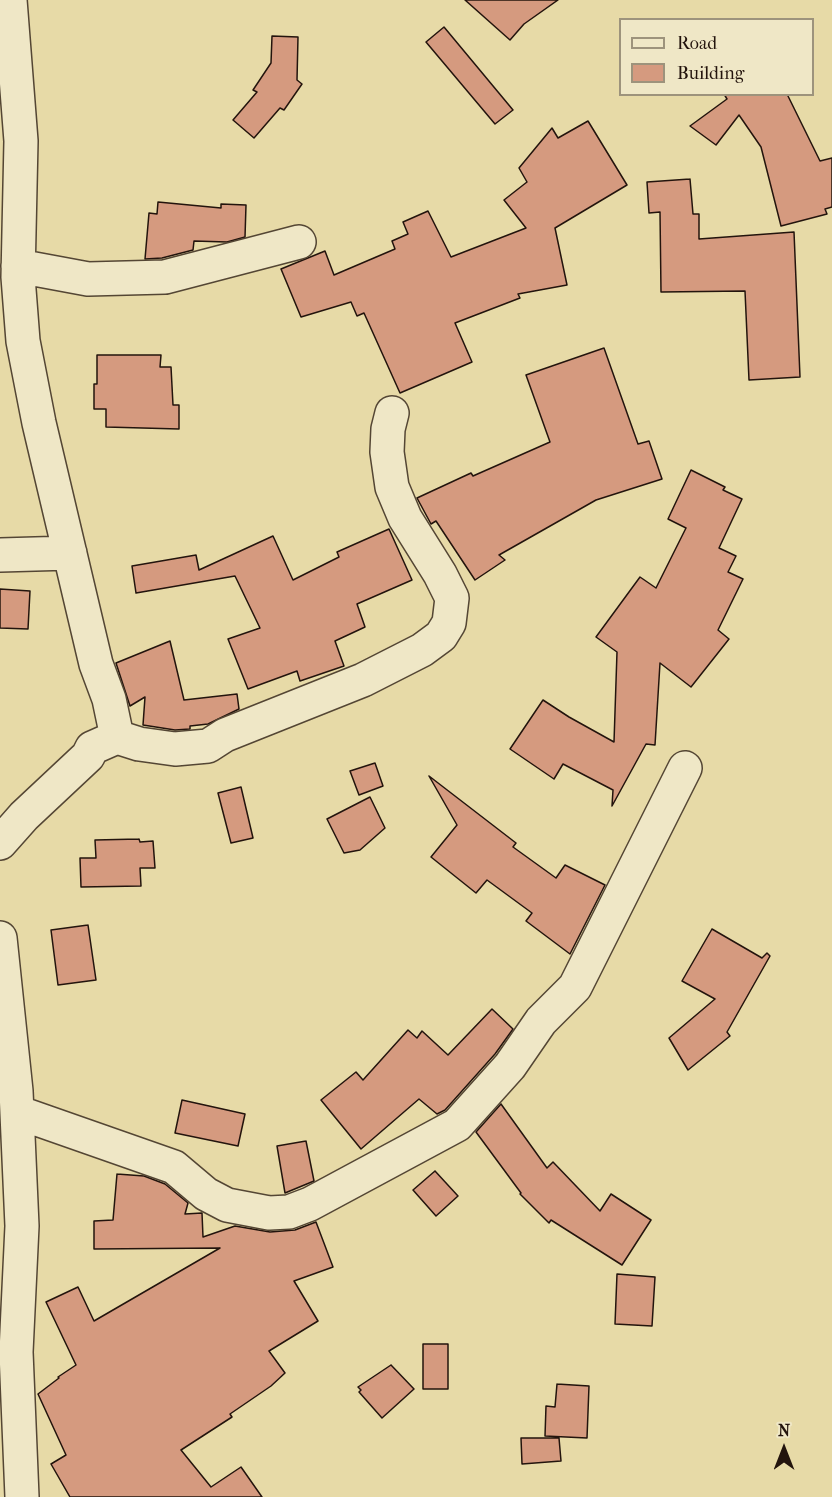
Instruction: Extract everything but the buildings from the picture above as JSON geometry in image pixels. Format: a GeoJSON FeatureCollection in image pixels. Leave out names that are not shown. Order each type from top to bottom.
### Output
{"type":"FeatureCollection","features":[{"type":"Feature","properties":{"kind":"street"},"geometry":{"type":"LineString","coordinates":[[0,0],[10,0],[21,141],[18,266],[23,340],[39,423],[96,664],[109,699],[117,737]]}},
{"type":"Feature","properties":{"kind":"street"},"geometry":{"type":"LineString","coordinates":[[18,266],[88,279],[165,277],[299,242]]}},
{"type":"Feature","properties":{"kind":"street"},"geometry":{"type":"LineString","coordinates":[[0,843],[24,816],[88,756],[92,748],[117,737],[139,744],[175,749],[208,746],[225,735],[363,680],[422,650],[441,636],[449,623],[452,598],[440,574],[405,518],[392,488],[387,452],[388,429],[392,413]]}},
{"type":"Feature","properties":{"kind":"street"},"geometry":{"type":"LineString","coordinates":[[0,555],[70,553]]}},
{"type":"Feature","properties":{"kind":"street"},"geometry":{"type":"LineString","coordinates":[[17,1112],[174,1167],[206,1194],[227,1205],[269,1213],[289,1212],[310,1204],[457,1125],[510,1066],[541,1021],[575,987],[685,768]]}},
{"type":"Feature","properties":{"kind":"street"},"geometry":{"type":"LineString","coordinates":[[0,938],[17,1112],[22,1226],[16,1352],[22,1497]]}}]}
